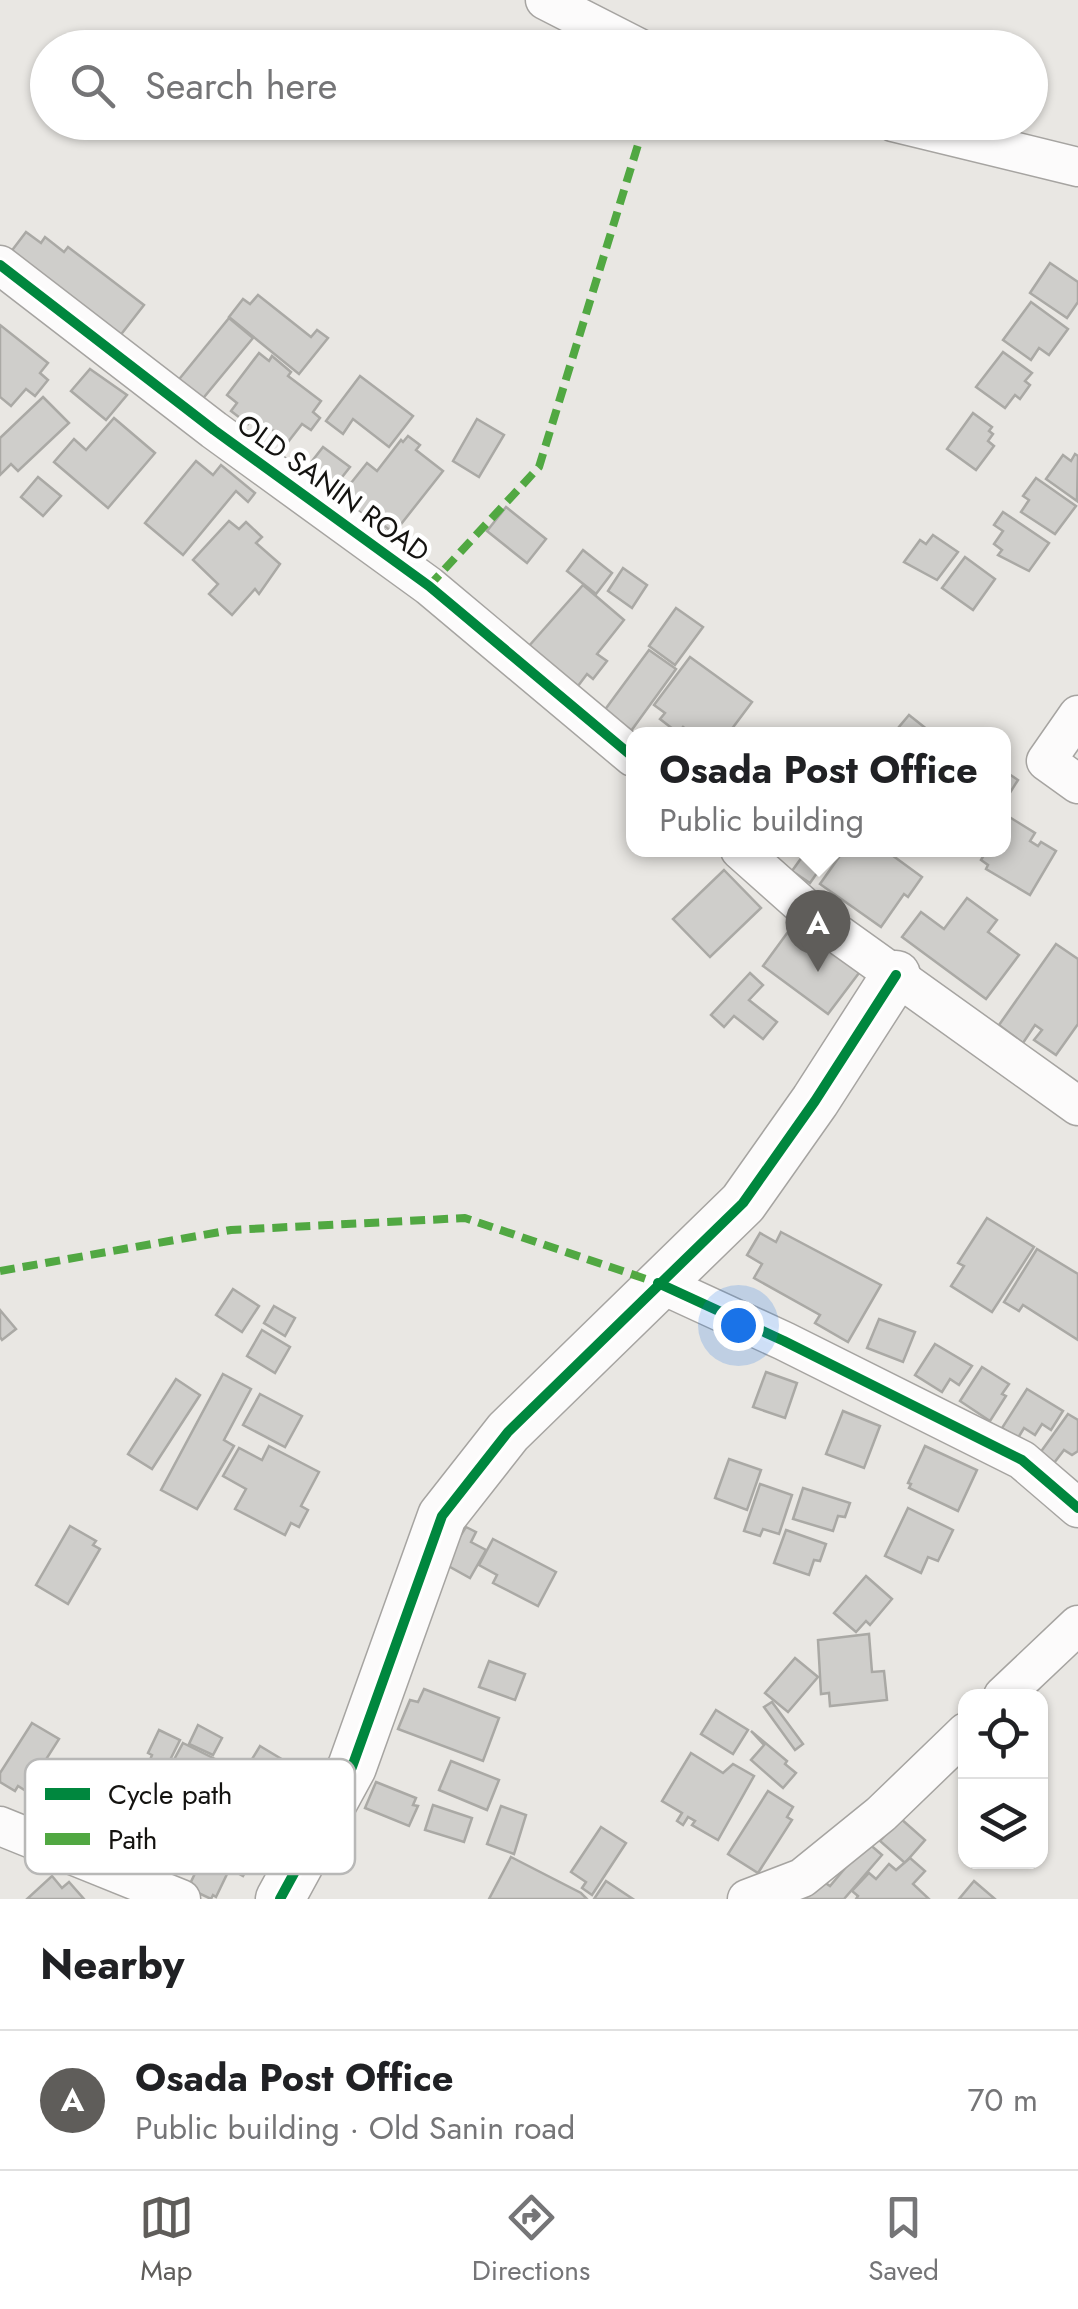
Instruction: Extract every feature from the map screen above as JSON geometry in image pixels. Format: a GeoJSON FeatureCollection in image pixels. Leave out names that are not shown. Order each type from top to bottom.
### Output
{"type":"FeatureCollection","features":[{"type":"Feature","properties":{"kind":"street"},"geometry":{"type":"LineString","coordinates":[[546,0],[604,30]]}},
{"type":"Feature","properties":{"kind":"street"},"geometry":{"type":"LineString","coordinates":[[967,140],[1078,167]]}},
{"type":"Feature","properties":{"kind":"street","name":"OLD SANIN ROAD"},"geometry":{"type":"LineString","coordinates":[[0,265],[214,430],[429,586],[626,750]]}},
{"type":"Feature","properties":{"kind":"street"},"geometry":{"type":"LineString","coordinates":[[1078,714],[1046,761],[1078,784]]}},
{"type":"Feature","properties":{"kind":"street"},"geometry":{"type":"LineString","coordinates":[[748,857],[821,922],[1078,1106]]}},
{"type":"Feature","properties":{"kind":"street"},"geometry":{"type":"LineString","coordinates":[[355,1759],[442,1516],[508,1432],[743,1202],[815,1101],[896,976]]}},
{"type":"Feature","properties":{"kind":"street"},"geometry":{"type":"LineString","coordinates":[[658,1282],[784,1340],[1022,1460],[1078,1508]]}},
{"type":"Feature","properties":{"kind":"street"},"geometry":{"type":"LineString","coordinates":[[1010,1689],[1078,1625]]}},
{"type":"Feature","properties":{"kind":"street"},"geometry":{"type":"LineString","coordinates":[[747,1899],[802,1878],[881,1814],[958,1740]]}},
{"type":"Feature","properties":{"kind":"street"},"geometry":{"type":"LineString","coordinates":[[0,1826],[25,1836]]}},
{"type":"Feature","properties":{"kind":"street"},"geometry":{"type":"LineString","coordinates":[[118,1874],[180,1899]]}},
{"type":"Feature","properties":{"kind":"street"},"geometry":{"type":"LineString","coordinates":[[280,1899],[294,1874]]}},
{"type":"Feature","properties":{"kind":"building"},"geometry":{"type":"Polygon","coordinates":[[[26,232],[41,243],[45,237],[64,252],[68,247],[144,305],[119,337],[10,253],[26,232]]]}},
{"type":"Feature","properties":{"kind":"building"},"geometry":{"type":"Polygon","coordinates":[[[1050,263],[1078,282],[1078,302],[1067,318],[1030,293],[1050,263]]]}},
{"type":"Feature","properties":{"kind":"building"},"geometry":{"type":"Polygon","coordinates":[[[258,295],[311,337],[317,330],[328,338],[299,374],[229,317],[243,299],[250,304],[258,295]]]}},
{"type":"Feature","properties":{"kind":"building"},"geometry":{"type":"Polygon","coordinates":[[[1031,302],[1068,329],[1049,355],[1039,348],[1031,360],[1003,340],[1031,302]]]}},
{"type":"Feature","properties":{"kind":"building"},"geometry":{"type":"Polygon","coordinates":[[[229,318],[253,338],[200,402],[176,383],[229,318]]]}},
{"type":"Feature","properties":{"kind":"building"},"geometry":{"type":"Polygon","coordinates":[[[0,325],[48,363],[40,373],[48,380],[35,396],[26,389],[11,406],[0,397],[0,325]]]}},
{"type":"Feature","properties":{"kind":"building"},"geometry":{"type":"Polygon","coordinates":[[[1003,352],[1032,373],[1025,381],[1030,385],[1020,399],[1015,395],[1005,408],[976,387],[1003,352]]]}},
{"type":"Feature","properties":{"kind":"building"},"geometry":{"type":"Polygon","coordinates":[[[259,353],[269,361],[272,356],[291,372],[288,376],[321,401],[313,412],[320,418],[311,430],[302,424],[288,442],[254,416],[248,424],[231,411],[237,403],[227,395],[259,353]]]}},
{"type":"Feature","properties":{"kind":"building"},"geometry":{"type":"Polygon","coordinates":[[[90,369],[127,395],[106,420],[71,391],[90,369]]]}},
{"type":"Feature","properties":{"kind":"building"},"geometry":{"type":"Polygon","coordinates":[[[360,376],[413,416],[389,447],[353,419],[343,434],[326,421],[360,376]]]}},
{"type":"Feature","properties":{"kind":"building"},"geometry":{"type":"Polygon","coordinates":[[[43,397],[69,423],[18,471],[11,464],[0,475],[0,438],[43,397]]]}},
{"type":"Feature","properties":{"kind":"building"},"geometry":{"type":"Polygon","coordinates":[[[973,413],[992,427],[988,441],[994,446],[976,470],[947,449],[973,413]]]}},
{"type":"Feature","properties":{"kind":"building"},"geometry":{"type":"Polygon","coordinates":[[[114,418],[155,453],[108,508],[54,462],[74,439],[86,450],[114,418]]]}},
{"type":"Feature","properties":{"kind":"building"},"geometry":{"type":"Polygon","coordinates":[[[477,419],[504,435],[479,477],[453,461],[477,419]]]}},
{"type":"Feature","properties":{"kind":"building"},"geometry":{"type":"Polygon","coordinates":[[[408,436],[420,445],[416,450],[443,471],[394,533],[376,520],[366,533],[298,479],[323,447],[350,467],[335,486],[343,493],[367,463],[377,471],[408,436]]]}},
{"type":"Feature","properties":{"kind":"building"},"geometry":{"type":"Polygon","coordinates":[[[1075,454],[1077,501],[1046,479],[1063,455],[1071,461],[1075,454]]]}},
{"type":"Feature","properties":{"kind":"building"},"geometry":{"type":"Polygon","coordinates":[[[196,461],[213,475],[221,465],[255,493],[248,502],[236,491],[183,555],[145,523],[196,461]]]}},
{"type":"Feature","properties":{"kind":"building"},"geometry":{"type":"Polygon","coordinates":[[[38,477],[61,496],[43,516],[21,497],[38,477]]]}},
{"type":"Feature","properties":{"kind":"building"},"geometry":{"type":"Polygon","coordinates":[[[1036,478],[1076,506],[1055,534],[1021,512],[1029,500],[1023,496],[1036,478]]]}},
{"type":"Feature","properties":{"kind":"building"},"geometry":{"type":"Polygon","coordinates":[[[506,507],[546,539],[527,563],[487,531],[506,507]]]}},
{"type":"Feature","properties":{"kind":"building"},"geometry":{"type":"Polygon","coordinates":[[[1003,512],[1049,543],[1029,571],[998,555],[1002,550],[994,544],[1003,531],[994,525],[1003,512]]]}},
{"type":"Feature","properties":{"kind":"building"},"geometry":{"type":"Polygon","coordinates":[[[229,521],[239,529],[246,522],[262,537],[256,543],[280,564],[259,594],[255,589],[232,615],[209,594],[218,584],[193,560],[229,521]]]}},
{"type":"Feature","properties":{"kind":"building"},"geometry":{"type":"Polygon","coordinates":[[[933,535],[958,552],[937,580],[904,562],[920,540],[926,544],[933,535]]]}},
{"type":"Feature","properties":{"kind":"building"},"geometry":{"type":"Polygon","coordinates":[[[583,550],[612,573],[596,594],[567,571],[583,550]]]}},
{"type":"Feature","properties":{"kind":"building"},"geometry":{"type":"Polygon","coordinates":[[[965,557],[995,579],[973,610],[942,588],[965,557]]]}},
{"type":"Feature","properties":{"kind":"building"},"geometry":{"type":"Polygon","coordinates":[[[623,568],[647,585],[632,608],[608,591],[623,568]]]}},
{"type":"Feature","properties":{"kind":"building"},"geometry":{"type":"Polygon","coordinates":[[[583,585],[624,620],[597,654],[607,661],[593,679],[587,674],[578,686],[528,647],[583,585]]]}},
{"type":"Feature","properties":{"kind":"building"},"geometry":{"type":"Polygon","coordinates":[[[676,608],[703,627],[675,665],[649,646],[676,608]]]}},
{"type":"Feature","properties":{"kind":"building"},"geometry":{"type":"Polygon","coordinates":[[[649,650],[676,669],[634,727],[626,727],[604,711],[649,650]]]}},
{"type":"Feature","properties":{"kind":"building"},"geometry":{"type":"Polygon","coordinates":[[[690,657],[752,702],[733,727],[670,727],[660,719],[665,713],[654,705],[690,657]]]}},
{"type":"Feature","properties":{"kind":"building"},"geometry":{"type":"Polygon","coordinates":[[[909,715],[924,727],[899,727],[909,715]]]}},
{"type":"Feature","properties":{"kind":"building"},"geometry":{"type":"Polygon","coordinates":[[[1011,818],[1035,833],[1030,841],[1038,846],[1041,842],[1056,851],[1030,895],[986,869],[988,865],[981,860],[1011,857],[1011,818]]]}},
{"type":"Feature","properties":{"kind":"building"},"geometry":{"type":"Polygon","coordinates":[[[802,857],[828,857],[810,883],[792,871],[802,857]]]}},
{"type":"Feature","properties":{"kind":"building"},"geometry":{"type":"Polygon","coordinates":[[[839,857],[895,857],[922,877],[908,897],[904,894],[881,927],[820,884],[839,857]]]}},
{"type":"Feature","properties":{"kind":"building"},"geometry":{"type":"Polygon","coordinates":[[[724,870],[761,908],[710,957],[673,919],[724,870]]]}},
{"type":"Feature","properties":{"kind":"building"},"geometry":{"type":"Polygon","coordinates":[[[967,898],[997,920],[988,932],[1019,955],[986,999],[902,937],[921,912],[944,929],[967,898]]]}},
{"type":"Feature","properties":{"kind":"building"},"geometry":{"type":"Polygon","coordinates":[[[796,921],[862,969],[828,1014],[763,966],[796,921]]]}},
{"type":"Feature","properties":{"kind":"building"},"geometry":{"type":"Polygon","coordinates":[[[1056,944],[1078,959],[1078,1024],[1056,1055],[1034,1040],[1042,1030],[1035,1025],[1023,1043],[999,1025],[1056,944]]]}},
{"type":"Feature","properties":{"kind":"building"},"geometry":{"type":"Polygon","coordinates":[[[750,973],[763,985],[749,1000],[777,1022],[763,1039],[734,1016],[724,1027],[711,1015],[750,973]]]}},
{"type":"Feature","properties":{"kind":"building"},"geometry":{"type":"Polygon","coordinates":[[[987,1218],[1034,1247],[992,1312],[951,1286],[964,1266],[958,1263],[987,1218]]]}},
{"type":"Feature","properties":{"kind":"building"},"geometry":{"type":"Polygon","coordinates":[[[781,1232],[881,1285],[848,1342],[815,1323],[820,1315],[754,1278],[762,1264],[747,1255],[760,1233],[776,1242],[781,1232]]]}},
{"type":"Feature","properties":{"kind":"building"},"geometry":{"type":"Polygon","coordinates":[[[1037,1249],[1078,1274],[1078,1340],[1023,1305],[1019,1311],[1004,1302],[1037,1249]]]}},
{"type":"Feature","properties":{"kind":"building"},"geometry":{"type":"Polygon","coordinates":[[[233,1289],[259,1306],[242,1332],[216,1315],[233,1289]]]}},
{"type":"Feature","properties":{"kind":"building"},"geometry":{"type":"Polygon","coordinates":[[[274,1306],[295,1318],[285,1336],[264,1323],[274,1306]]]}},
{"type":"Feature","properties":{"kind":"building"},"geometry":{"type":"Polygon","coordinates":[[[0,1310],[16,1329],[2,1340],[0,1337],[0,1310]]]}},
{"type":"Feature","properties":{"kind":"building"},"geometry":{"type":"Polygon","coordinates":[[[879,1319],[915,1332],[903,1362],[867,1348],[879,1319]]]}},
{"type":"Feature","properties":{"kind":"building"},"geometry":{"type":"Polygon","coordinates":[[[262,1330],[290,1347],[275,1373],[247,1356],[262,1330]]]}},
{"type":"Feature","properties":{"kind":"building"},"geometry":{"type":"Polygon","coordinates":[[[935,1344],[972,1366],[959,1385],[950,1379],[942,1392],[915,1375],[935,1344]]]}},
{"type":"Feature","properties":{"kind":"building"},"geometry":{"type":"Polygon","coordinates":[[[982,1367],[1009,1384],[990,1421],[960,1401],[982,1367]]]}},
{"type":"Feature","properties":{"kind":"building"},"geometry":{"type":"Polygon","coordinates":[[[766,1372],[797,1383],[785,1418],[753,1407],[766,1372]]]}},
{"type":"Feature","properties":{"kind":"building"},"geometry":{"type":"Polygon","coordinates":[[[223,1374],[251,1389],[224,1440],[234,1446],[197,1509],[161,1490],[223,1374]]]}},
{"type":"Feature","properties":{"kind":"building"},"geometry":{"type":"Polygon","coordinates":[[[176,1379],[200,1395],[152,1469],[128,1454],[176,1379]]]}},
{"type":"Feature","properties":{"kind":"building"},"geometry":{"type":"Polygon","coordinates":[[[1027,1389],[1063,1411],[1051,1430],[1042,1424],[1035,1435],[1024,1428],[1018,1438],[1002,1428],[1027,1389]]]}},
{"type":"Feature","properties":{"kind":"building"},"geometry":{"type":"Polygon","coordinates":[[[260,1394],[302,1416],[285,1447],[243,1425],[260,1394]]]}},
{"type":"Feature","properties":{"kind":"building"},"geometry":{"type":"Polygon","coordinates":[[[843,1411],[880,1426],[864,1468],[826,1454],[843,1411]]]}},
{"type":"Feature","properties":{"kind":"building"},"geometry":{"type":"Polygon","coordinates":[[[1068,1414],[1078,1420],[1078,1451],[1072,1455],[1064,1450],[1054,1463],[1040,1453],[1068,1414]]]}},
{"type":"Feature","properties":{"kind":"building"},"geometry":{"type":"Polygon","coordinates":[[[269,1446],[319,1472],[301,1506],[308,1510],[299,1527],[291,1523],[285,1535],[235,1509],[246,1489],[223,1476],[239,1448],[262,1460],[269,1446]]]}},
{"type":"Feature","properties":{"kind":"building"},"geometry":{"type":"Polygon","coordinates":[[[925,1446],[977,1470],[958,1511],[909,1488],[925,1446]]]}},
{"type":"Feature","properties":{"kind":"building"},"geometry":{"type":"Polygon","coordinates":[[[729,1459],[761,1470],[747,1510],[715,1498],[729,1459]]]}},
{"type":"Feature","properties":{"kind":"building"},"geometry":{"type":"Polygon","coordinates":[[[760,1484],[792,1495],[779,1534],[763,1529],[760,1536],[744,1531],[760,1484]]]}},
{"type":"Feature","properties":{"kind":"building"},"geometry":{"type":"Polygon","coordinates":[[[803,1488],[850,1503],[845,1517],[838,1516],[833,1531],[793,1519],[803,1488]]]}},
{"type":"Feature","properties":{"kind":"building"},"geometry":{"type":"Polygon","coordinates":[[[908,1508],[953,1530],[938,1561],[928,1557],[921,1573],[885,1556],[908,1508]]]}},
{"type":"Feature","properties":{"kind":"building"},"geometry":{"type":"Polygon","coordinates":[[[70,1526],[96,1541],[93,1545],[100,1549],[68,1604],[36,1585],[70,1526]]]}},
{"type":"Feature","properties":{"kind":"building"},"geometry":{"type":"Polygon","coordinates":[[[466,1527],[476,1532],[471,1542],[486,1550],[470,1578],[443,1563],[466,1527]]]}},
{"type":"Feature","properties":{"kind":"building"},"geometry":{"type":"Polygon","coordinates":[[[786,1530],[826,1544],[809,1575],[774,1563],[786,1530]]]}},
{"type":"Feature","properties":{"kind":"building"},"geometry":{"type":"Polygon","coordinates":[[[493,1539],[556,1572],[538,1606],[493,1583],[497,1575],[479,1565],[493,1539]]]}},
{"type":"Feature","properties":{"kind":"building"},"geometry":{"type":"Polygon","coordinates":[[[866,1576],[892,1599],[870,1625],[866,1621],[856,1632],[834,1613],[866,1576]]]}},
{"type":"Feature","properties":{"kind":"building"},"geometry":{"type":"Polygon","coordinates":[[[869,1634],[872,1672],[884,1671],[887,1700],[830,1706],[829,1693],[821,1694],[818,1640],[869,1634]]]}},
{"type":"Feature","properties":{"kind":"building"},"geometry":{"type":"Polygon","coordinates":[[[795,1658],[818,1677],[788,1712],[765,1693],[795,1658]]]}},
{"type":"Feature","properties":{"kind":"building"},"geometry":{"type":"Polygon","coordinates":[[[489,1661],[525,1674],[515,1700],[479,1687],[489,1661]]]}},
{"type":"Feature","properties":{"kind":"building"},"geometry":{"type":"Polygon","coordinates":[[[424,1689],[499,1718],[483,1761],[398,1729],[410,1700],[418,1702],[424,1689]]]}},
{"type":"Feature","properties":{"kind":"building"},"geometry":{"type":"Polygon","coordinates":[[[772,1702],[803,1744],[795,1750],[764,1707],[772,1702]]]}},
{"type":"Feature","properties":{"kind":"building"},"geometry":{"type":"Polygon","coordinates":[[[716,1710],[748,1730],[733,1754],[701,1734],[716,1710]]]}},
{"type":"Feature","properties":{"kind":"building"},"geometry":{"type":"Polygon","coordinates":[[[32,1723],[59,1739],[46,1759],[25,1759],[25,1790],[18,1786],[15,1791],[0,1782],[0,1773],[32,1723]]]}},
{"type":"Feature","properties":{"kind":"building"},"geometry":{"type":"Polygon","coordinates":[[[198,1725],[222,1738],[213,1755],[189,1744],[198,1725]]]}},
{"type":"Feature","properties":{"kind":"building"},"geometry":{"type":"Polygon","coordinates":[[[159,1730],[180,1740],[170,1759],[150,1759],[148,1753],[159,1730]]]}},
{"type":"Feature","properties":{"kind":"building"},"geometry":{"type":"Polygon","coordinates":[[[751,1731],[796,1773],[783,1788],[751,1760],[764,1745],[751,1731]]]}},
{"type":"Feature","properties":{"kind":"building"},"geometry":{"type":"Polygon","coordinates":[[[183,1743],[215,1759],[174,1759],[183,1743]]]}},
{"type":"Feature","properties":{"kind":"building"},"geometry":{"type":"Polygon","coordinates":[[[260,1746],[282,1759],[252,1759],[260,1746]]]}},
{"type":"Feature","properties":{"kind":"building"},"geometry":{"type":"Polygon","coordinates":[[[691,1753],[723,1773],[733,1764],[754,1776],[718,1840],[692,1825],[695,1821],[688,1817],[683,1825],[677,1821],[682,1813],[662,1801],[691,1753]]]}},
{"type":"Feature","properties":{"kind":"building"},"geometry":{"type":"Polygon","coordinates":[[[451,1761],[499,1780],[487,1810],[439,1790],[451,1761]]]}},
{"type":"Feature","properties":{"kind":"building"},"geometry":{"type":"Polygon","coordinates":[[[376,1782],[416,1798],[413,1805],[418,1806],[409,1826],[365,1808],[376,1782]]]}},
{"type":"Feature","properties":{"kind":"building"},"geometry":{"type":"Polygon","coordinates":[[[768,1791],[793,1807],[787,1817],[792,1820],[758,1873],[728,1854],[768,1791]]]}},
{"type":"Feature","properties":{"kind":"building"},"geometry":{"type":"Polygon","coordinates":[[[433,1805],[472,1818],[464,1842],[425,1830],[433,1805]]]}},
{"type":"Feature","properties":{"kind":"building"},"geometry":{"type":"Polygon","coordinates":[[[501,1806],[526,1815],[514,1854],[487,1844],[501,1806]]]}},
{"type":"Feature","properties":{"kind":"building"},"geometry":{"type":"Polygon","coordinates":[[[900,1818],[925,1840],[905,1863],[880,1841],[900,1818]]]}},
{"type":"Feature","properties":{"kind":"building"},"geometry":{"type":"Polygon","coordinates":[[[601,1827],[626,1843],[592,1895],[582,1888],[586,1882],[571,1872],[601,1827]]]}},
{"type":"Feature","properties":{"kind":"building"},"geometry":{"type":"Polygon","coordinates":[[[867,1842],[882,1855],[844,1899],[804,1899],[824,1882],[830,1886],[867,1842]]]}},
{"type":"Feature","properties":{"kind":"building"},"geometry":{"type":"Polygon","coordinates":[[[511,1857],[581,1893],[587,1899],[489,1899],[511,1857]]]}},
{"type":"Feature","properties":{"kind":"building"},"geometry":{"type":"Polygon","coordinates":[[[910,1858],[925,1871],[913,1884],[929,1899],[856,1899],[858,1896],[852,1891],[869,1873],[876,1879],[889,1864],[896,1870],[910,1858]]]}},
{"type":"Feature","properties":{"kind":"building"},"geometry":{"type":"Polygon","coordinates":[[[195,1874],[227,1874],[216,1897],[211,1899],[188,1888],[195,1874]]]}},
{"type":"Feature","properties":{"kind":"building"},"geometry":{"type":"Polygon","coordinates":[[[52,1876],[62,1888],[69,1882],[84,1899],[27,1899],[52,1876]]]}},
{"type":"Feature","properties":{"kind":"building"},"geometry":{"type":"Polygon","coordinates":[[[606,1881],[633,1899],[594,1899],[606,1881]]]}},
{"type":"Feature","properties":{"kind":"building"},"geometry":{"type":"Polygon","coordinates":[[[974,1881],[995,1899],[959,1899],[974,1881]]]}},
{"type":"Feature","properties":{"kind":"marked path"},"geometry":{"type":"LineString","coordinates":[[429,586],[539,467],[639,140]]}},
{"type":"Feature","properties":{"kind":"marked path"},"geometry":{"type":"LineString","coordinates":[[0,1271],[231,1230],[465,1218],[658,1283]]}},
{"type":"Feature","properties":{"kind":"cycle path"},"geometry":{"type":"LineString","coordinates":[[0,265],[214,430],[429,586],[626,751]]}},
{"type":"Feature","properties":{"kind":"cycle path"},"geometry":{"type":"LineString","coordinates":[[355,1759],[442,1516],[508,1432],[743,1203],[896,975]]}},
{"type":"Feature","properties":{"kind":"cycle path"},"geometry":{"type":"LineString","coordinates":[[658,1283],[1022,1460],[1078,1508]]}},
{"type":"Feature","properties":{"kind":"cycle path"},"geometry":{"type":"LineString","coordinates":[[280,1899],[294,1874]]}},
{"type":"Feature","properties":{"kind":"place","name":"Osada Post Office"},"geometry":{"type":"Point","coordinates":[818,972]}}]}
